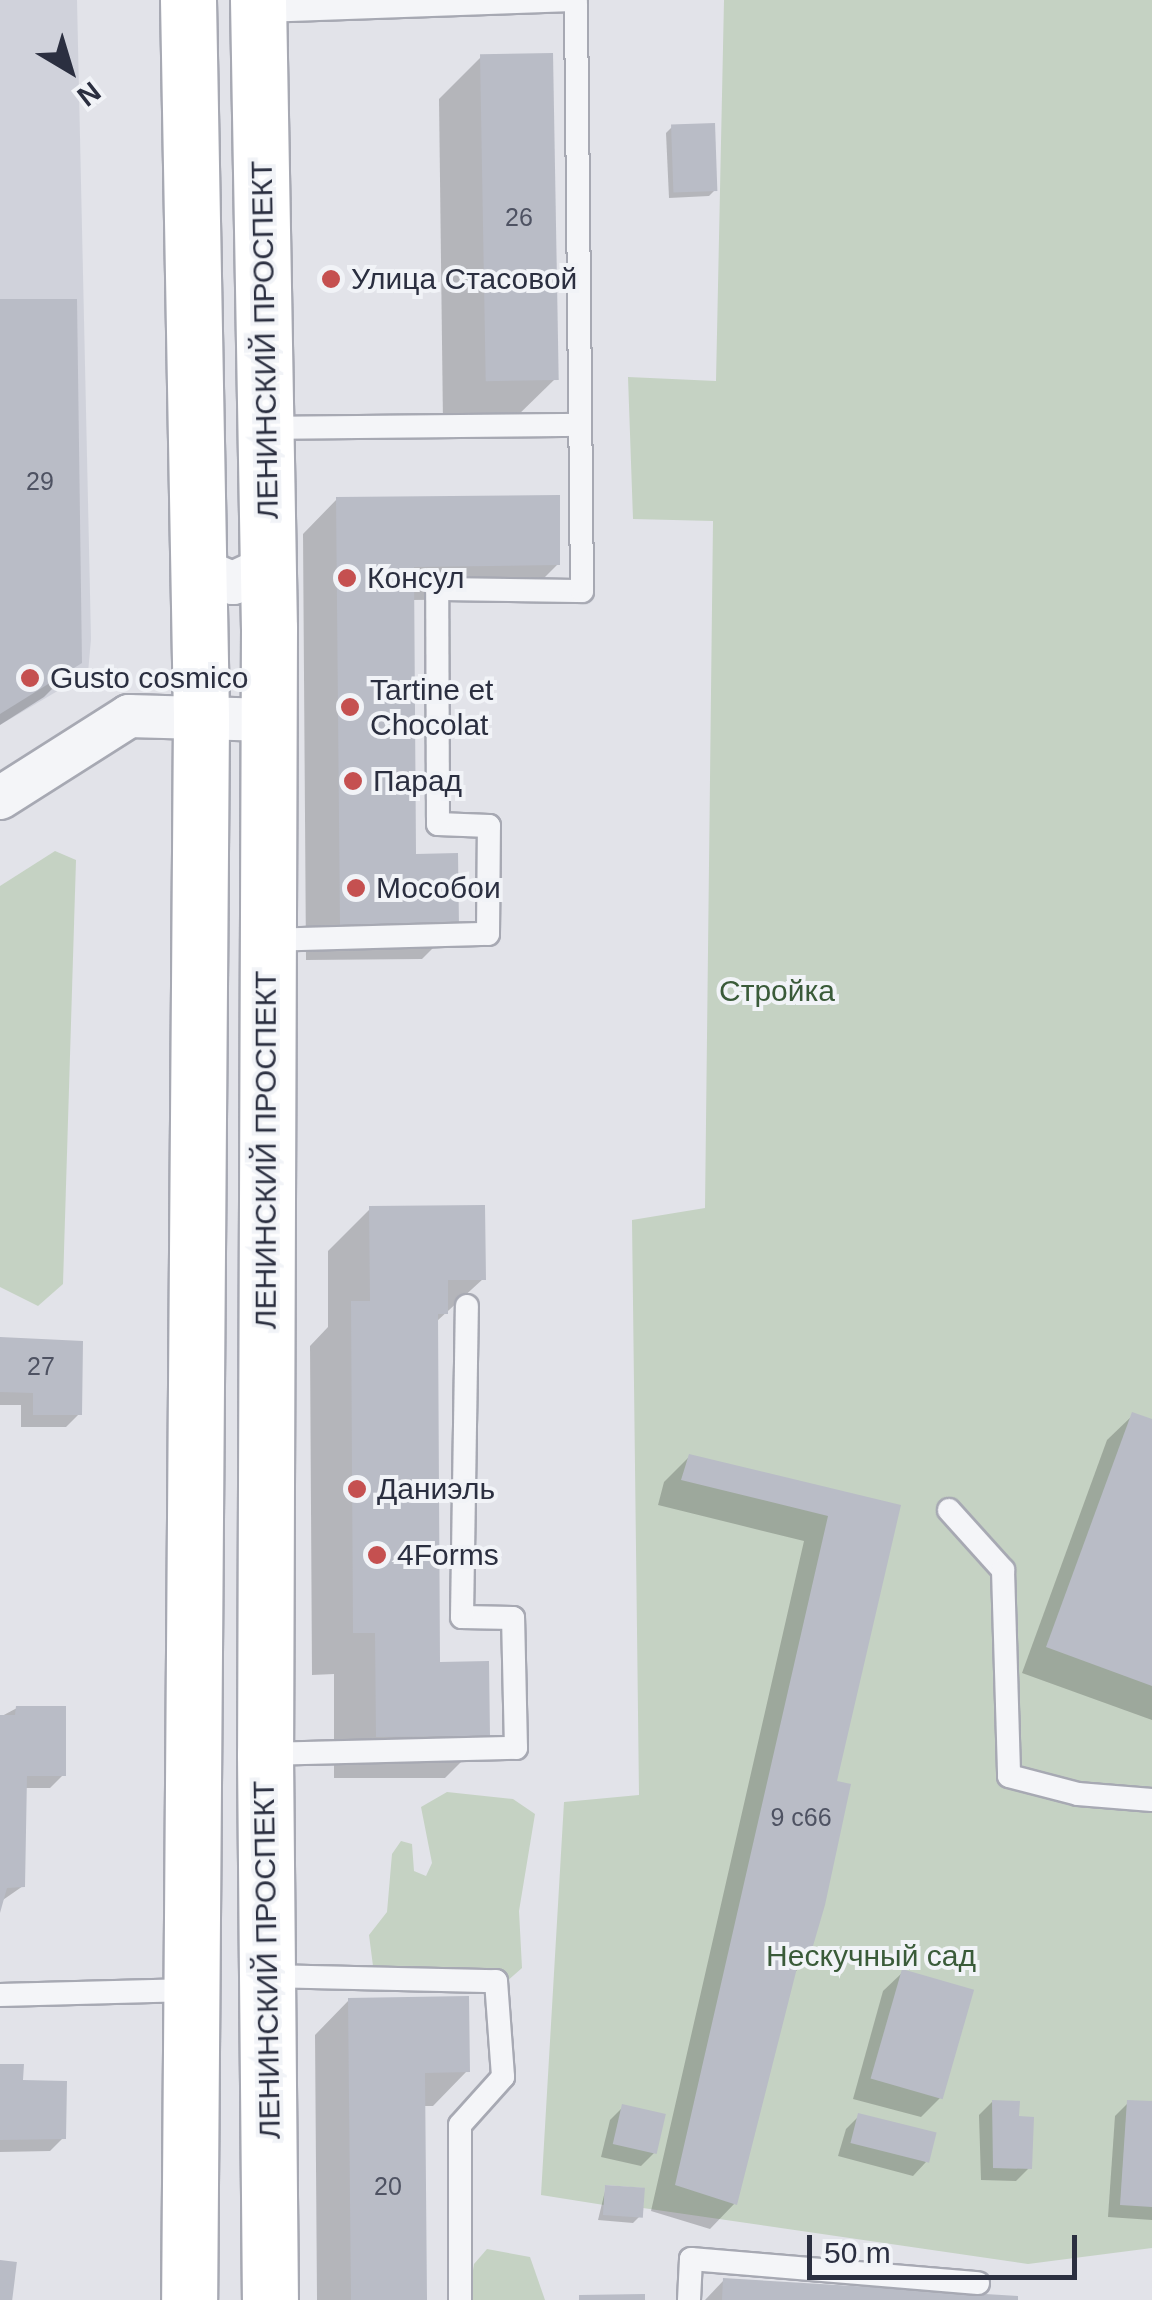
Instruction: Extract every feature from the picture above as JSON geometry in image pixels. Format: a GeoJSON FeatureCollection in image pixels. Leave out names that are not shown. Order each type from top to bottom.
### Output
{"type":"FeatureCollection","features":[{"type":"Feature","properties":{"kind":"main road"},"geometry":{"type":"LineString","coordinates":[[188,0],[200,720],[189,2300]]}},
{"type":"Feature","properties":{"kind":"main road","name":"ЛЕНИНСКИЙ ПРОСПЕКТ"},"geometry":{"type":"LineString","coordinates":[[258,6],[270,720],[265,1754],[270,2300]]}},
{"type":"Feature","properties":{"kind":"street"},"geometry":{"type":"LineString","coordinates":[[197,548],[208,573],[233,583],[257,572],[268,548]]}},
{"type":"Feature","properties":{"kind":"street"},"geometry":{"type":"LineString","coordinates":[[0,798],[128,716],[270,720]]}},
{"type":"Feature","properties":{"kind":"lane"},"geometry":{"type":"LineString","coordinates":[[258,6],[576,2],[577,425],[582,591],[437,589],[438,824],[489,826],[488,934],[267,940]]}},
{"type":"Feature","properties":{"kind":"lane"},"geometry":{"type":"LineString","coordinates":[[267,428],[577,425]]}},
{"type":"Feature","properties":{"kind":"lane"},"geometry":{"type":"LineString","coordinates":[[265,1754],[516,1748],[514,1618],[462,1617],[467,1306]]}},
{"type":"Feature","properties":{"kind":"lane"},"geometry":{"type":"LineString","coordinates":[[948,1510],[1004,1570],[1009,1776],[1078,1794],[1152,1800]]}},
{"type":"Feature","properties":{"kind":"lane"},"geometry":{"type":"LineString","coordinates":[[267,1976],[496,1980],[503,2077],[460,2125],[460,2300]]}},
{"type":"Feature","properties":{"kind":"lane"},"geometry":{"type":"LineString","coordinates":[[0,1996],[192,1990]]}},
{"type":"Feature","properties":{"kind":"lane"},"geometry":{"type":"LineString","coordinates":[[689,2300],[691,2259],[978,2283]]}},
{"type":"Feature","properties":{"kind":"shaded area"},"geometry":{"type":"Polygon","coordinates":[[[0,0],[77,0],[91,639],[88,673],[0,725],[0,0]]]}},
{"type":"Feature","properties":{"kind":"green space","name":"Нескучный сад"},"geometry":{"type":"Polygon","coordinates":[[[724,0],[1152,0],[1152,2248],[1028,2264],[643,2208],[644,2188],[605,2185],[604,2205],[541,2195],[564,1802],[639,1795],[632,1220],[705,1208],[713,521],[633,519],[628,377],[716,381],[724,0]]]}},
{"type":"Feature","properties":{"kind":"green space"},"geometry":{"type":"Polygon","coordinates":[[[55,851],[76,860],[63,1284],[38,1306],[0,1287],[0,886],[55,851]]]}},
{"type":"Feature","properties":{"kind":"green space"},"geometry":{"type":"Polygon","coordinates":[[[447,1792],[513,1799],[535,1814],[519,1911],[522,1968],[507,1981],[373,1966],[369,1935],[387,1912],[392,1854],[401,1841],[412,1844],[414,1871],[426,1876],[432,1863],[421,1807],[447,1792]]]}},
{"type":"Feature","properties":{"kind":"green space"},"geometry":{"type":"Polygon","coordinates":[[[487,2249],[530,2257],[545,2300],[468,2300],[474,2264],[487,2249]]]}},
{"type":"Feature","properties":{"kind":"building"},"geometry":{"type":"Polygon","coordinates":[[[553,53],[559,380],[486,381],[480,54],[553,53]]]}},
{"type":"Feature","properties":{"kind":"building"},"geometry":{"type":"Polygon","coordinates":[[[715,123],[717,191],[673,192],[671,125],[715,123]]]}},
{"type":"Feature","properties":{"kind":"building"},"geometry":{"type":"Polygon","coordinates":[[[0,299],[77,299],[82,663],[0,714],[0,299]]]}},
{"type":"Feature","properties":{"kind":"building"},"geometry":{"type":"Polygon","coordinates":[[[560,495],[560,565],[414,567],[416,854],[458,853],[459,926],[340,927],[336,497],[560,495]]]}},
{"type":"Feature","properties":{"kind":"building"},"geometry":{"type":"Polygon","coordinates":[[[485,1205],[486,1280],[448,1280],[448,1314],[438,1314],[440,1662],[489,1661],[490,1736],[376,1737],[375,1633],[353,1633],[351,1301],[370,1301],[369,1206],[485,1205]]]}},
{"type":"Feature","properties":{"kind":"building"},"geometry":{"type":"Polygon","coordinates":[[[0,1337],[83,1341],[82,1415],[33,1415],[33,1393],[0,1392],[0,1337]]]}},
{"type":"Feature","properties":{"kind":"building"},"geometry":{"type":"Polygon","coordinates":[[[1132,1412],[1152,1419],[1152,1686],[1046,1647],[1132,1412]]]}},
{"type":"Feature","properties":{"kind":"building"},"geometry":{"type":"Polygon","coordinates":[[[689,1454],[901,1505],[837,1781],[851,1784],[825,1905],[808,1963],[799,1960],[737,2205],[675,2185],[828,1516],[681,1480],[689,1454]]]}},
{"type":"Feature","properties":{"kind":"building"},"geometry":{"type":"Polygon","coordinates":[[[16,1706],[66,1706],[66,1776],[27,1776],[25,1887],[7,1888],[0,1913],[0,1715],[15,1715],[16,1706]]]}},
{"type":"Feature","properties":{"kind":"building"},"geometry":{"type":"Polygon","coordinates":[[[902,1969],[974,1990],[943,2099],[871,2079],[902,1969]]]}},
{"type":"Feature","properties":{"kind":"building"},"geometry":{"type":"Polygon","coordinates":[[[469,1996],[470,2072],[425,2073],[427,2300],[351,2300],[348,1998],[469,1996]]]}},
{"type":"Feature","properties":{"kind":"building"},"geometry":{"type":"Polygon","coordinates":[[[0,2064],[24,2064],[23,2080],[67,2081],[66,2139],[0,2140],[0,2064]]]}},
{"type":"Feature","properties":{"kind":"building"},"geometry":{"type":"Polygon","coordinates":[[[992,2100],[1020,2101],[1019,2116],[1034,2117],[1032,2169],[993,2168],[992,2100]]]}},
{"type":"Feature","properties":{"kind":"building"},"geometry":{"type":"Polygon","coordinates":[[[1127,2100],[1152,2101],[1152,2207],[1120,2205],[1127,2100]]]}},
{"type":"Feature","properties":{"kind":"building"},"geometry":{"type":"Polygon","coordinates":[[[622,2104],[666,2114],[657,2154],[613,2144],[622,2104]]]}},
{"type":"Feature","properties":{"kind":"building"},"geometry":{"type":"Polygon","coordinates":[[[858,2113],[937,2133],[929,2163],[851,2143],[858,2113]]]}},
{"type":"Feature","properties":{"kind":"building"},"geometry":{"type":"Polygon","coordinates":[[[605,2185],[645,2188],[643,2218],[603,2215],[605,2185]]]}},
{"type":"Feature","properties":{"kind":"building"},"geometry":{"type":"Polygon","coordinates":[[[0,2260],[17,2262],[12,2300],[0,2300],[0,2260]]]}},
{"type":"Feature","properties":{"kind":"building"},"geometry":{"type":"Polygon","coordinates":[[[723,2278],[1018,2296],[1018,2300],[722,2300],[723,2278]]]}},
{"type":"Feature","properties":{"kind":"building"},"geometry":{"type":"Polygon","coordinates":[[[645,2294],[645,2300],[579,2300],[579,2295],[645,2294]]]}},
{"type":"Feature","properties":{"kind":"place","name":"Улица Стасовой"},"geometry":{"type":"Point","coordinates":[331,279]}},
{"type":"Feature","properties":{"kind":"place","name":"Консул"},"geometry":{"type":"Point","coordinates":[347,578]}},
{"type":"Feature","properties":{"kind":"place","name":"Gusto cosmico"},"geometry":{"type":"Point","coordinates":[30,678]}},
{"type":"Feature","properties":{"kind":"place","name":"Tartine et Chocolat"},"geometry":{"type":"Point","coordinates":[350,707]}},
{"type":"Feature","properties":{"kind":"place","name":"Парад"},"geometry":{"type":"Point","coordinates":[353,781]}},
{"type":"Feature","properties":{"kind":"place","name":"Мособои"},"geometry":{"type":"Point","coordinates":[356,888]}},
{"type":"Feature","properties":{"kind":"place","name":"Даниэль"},"geometry":{"type":"Point","coordinates":[357,1489]}},
{"type":"Feature","properties":{"kind":"place","name":"4Forms"},"geometry":{"type":"Point","coordinates":[377,1555]}},
{"type":"Feature","properties":{"kind":"park label","name":"Стройка"},"geometry":{"type":"Point","coordinates":[777,991]}}]}
